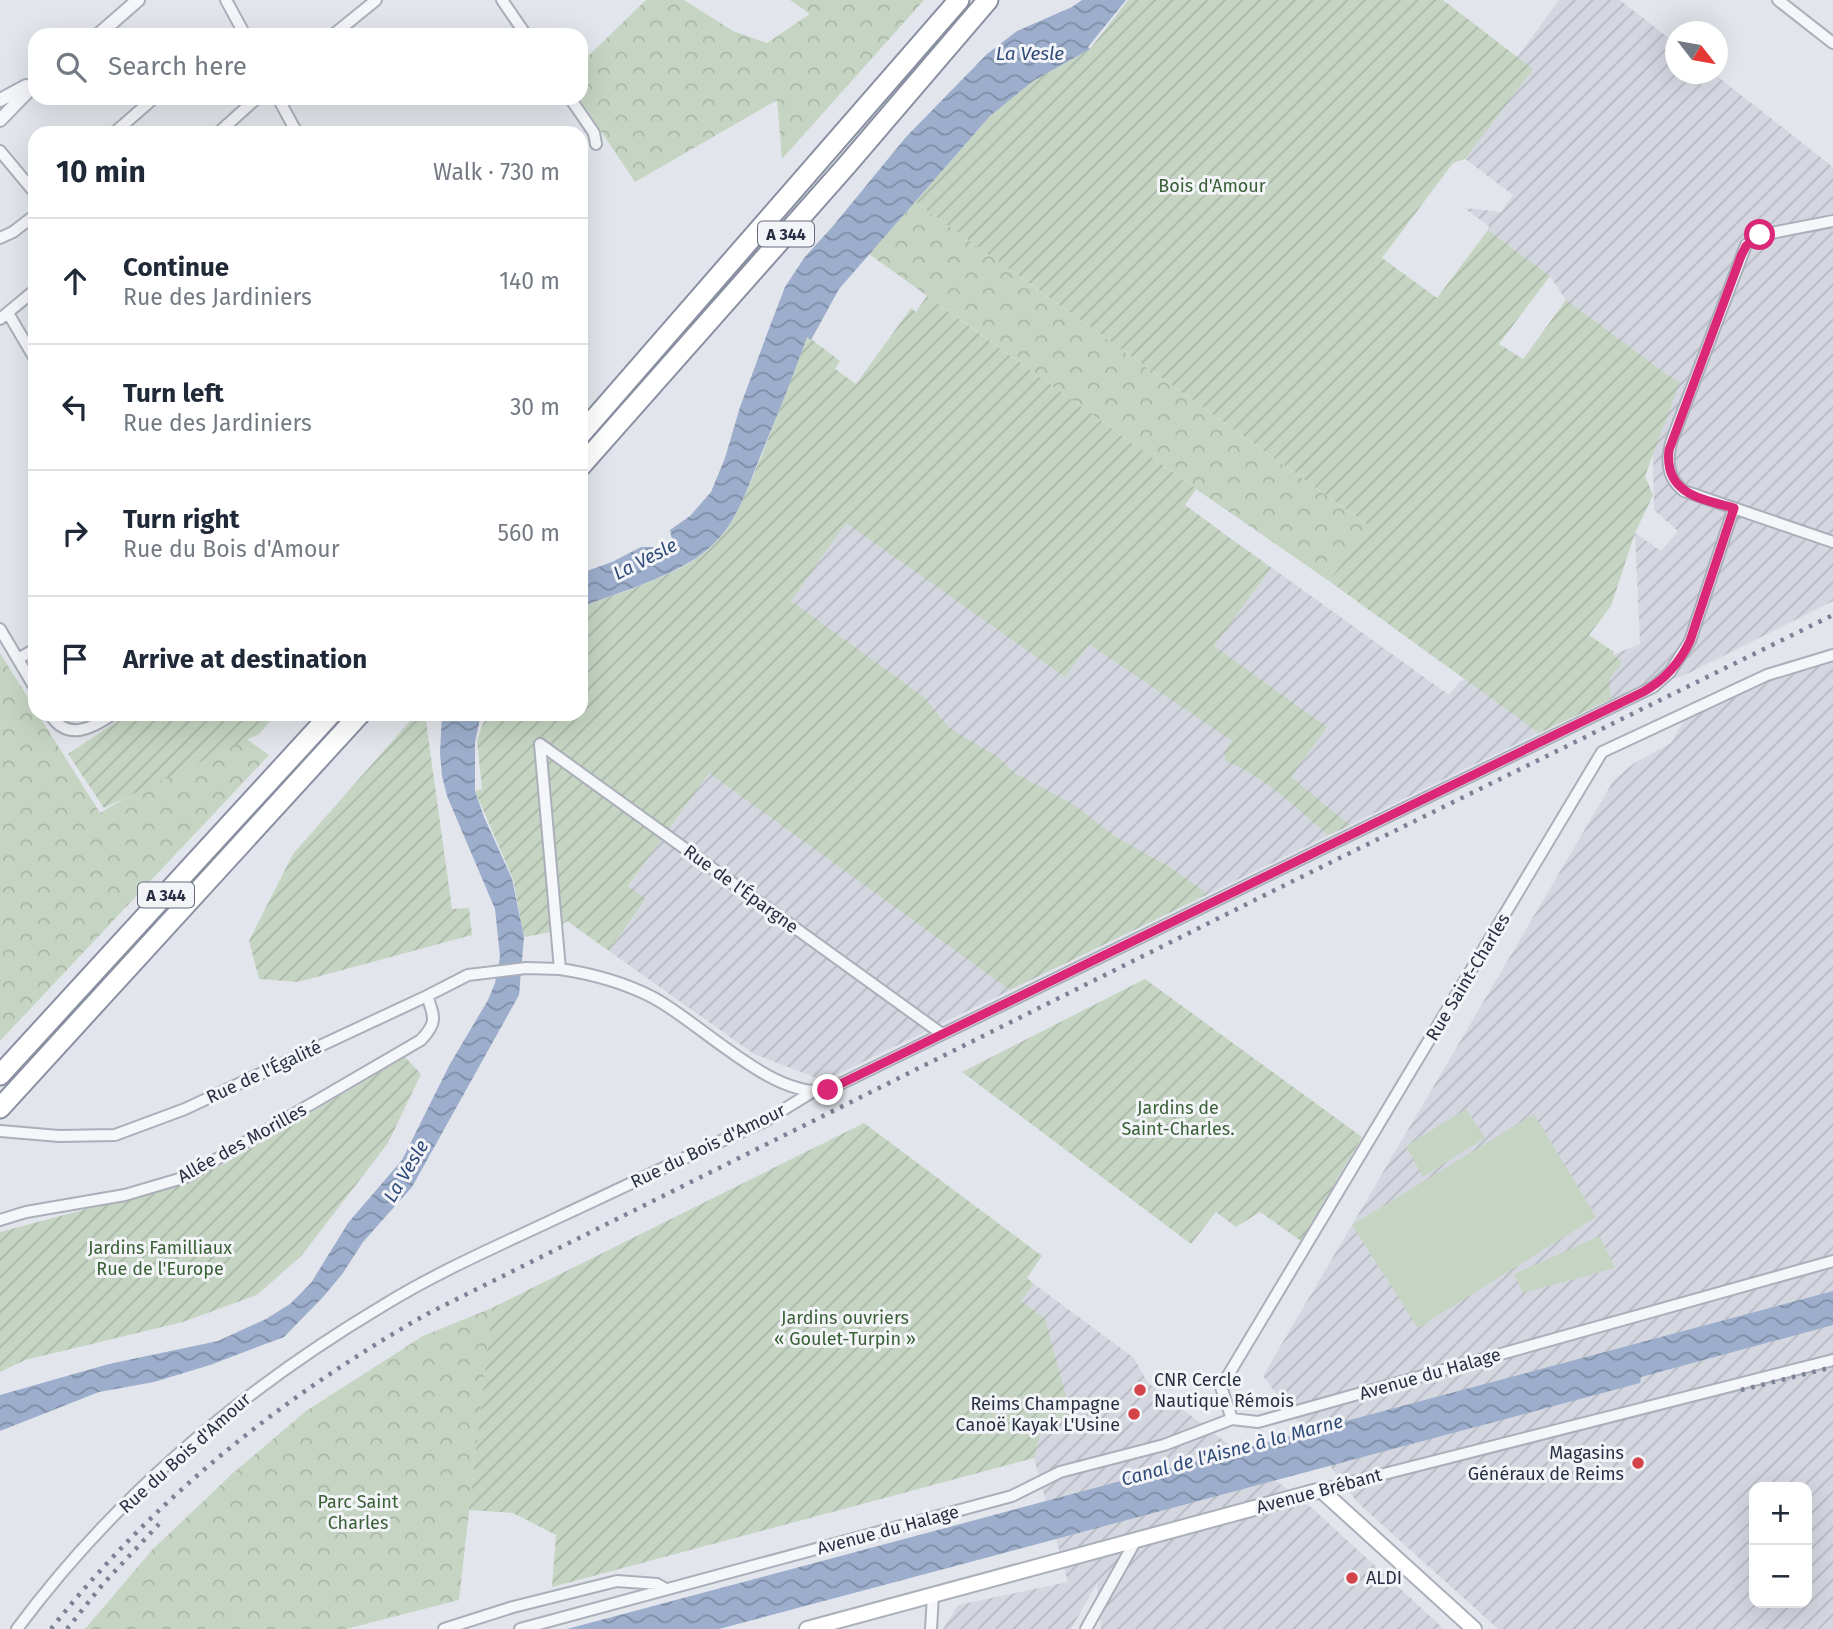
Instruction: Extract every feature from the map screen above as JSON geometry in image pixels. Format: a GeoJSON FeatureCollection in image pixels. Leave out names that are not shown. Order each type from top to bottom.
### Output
{"type":"FeatureCollection","features":[{"type":"Feature","properties":{"kind":"highway","name":"A 344"},"geometry":{"type":"LineString","coordinates":[[588,425],[959,0]]}},
{"type":"Feature","properties":{"kind":"highway","name":"A 344"},"geometry":{"type":"LineString","coordinates":[[588,458],[847,165],[988,0]]}},
{"type":"Feature","properties":{"kind":"highway","name":"A 344"},"geometry":{"type":"LineString","coordinates":[[0,1075],[325,721]]}},
{"type":"Feature","properties":{"kind":"highway","name":"A 344"},"geometry":{"type":"LineString","coordinates":[[0,1108],[354,721]]}},
{"type":"Feature","properties":{"kind":"main road","name":"Avenue Brébant"},"geometry":{"type":"LineString","coordinates":[[807,1629],[1321,1490]]}},
{"type":"Feature","properties":{"kind":"main road"},"geometry":{"type":"LineString","coordinates":[[1321,1490],[1474,1629]]}},
{"type":"Feature","properties":{"kind":"street"},"geometry":{"type":"LineString","coordinates":[[106,28],[138,0]]}},
{"type":"Feature","properties":{"kind":"street"},"geometry":{"type":"LineString","coordinates":[[226,0],[240,28]]}},
{"type":"Feature","properties":{"kind":"street"},"geometry":{"type":"LineString","coordinates":[[342,28],[376,0]]}},
{"type":"Feature","properties":{"kind":"street"},"geometry":{"type":"LineString","coordinates":[[502,0],[521,28]]}},
{"type":"Feature","properties":{"kind":"street"},"geometry":{"type":"LineString","coordinates":[[1777,0],[1833,43]]}},
{"type":"Feature","properties":{"kind":"street"},"geometry":{"type":"LineString","coordinates":[[0,100],[28,86]]}},
{"type":"Feature","properties":{"kind":"street"},"geometry":{"type":"LineString","coordinates":[[0,120],[28,90]]}},
{"type":"Feature","properties":{"kind":"street"},"geometry":{"type":"LineString","coordinates":[[122,126],[146,105]]}},
{"type":"Feature","properties":{"kind":"street"},"geometry":{"type":"LineString","coordinates":[[226,126],[249,105]]}},
{"type":"Feature","properties":{"kind":"street"},"geometry":{"type":"LineString","coordinates":[[282,105],[293,126]]}},
{"type":"Feature","properties":{"kind":"street"},"geometry":{"type":"LineString","coordinates":[[575,105],[594,134],[596,144]]}},
{"type":"Feature","properties":{"kind":"street"},"geometry":{"type":"LineString","coordinates":[[0,151],[28,185]]}},
{"type":"Feature","properties":{"kind":"street"},"geometry":{"type":"LineString","coordinates":[[0,238],[28,220]]}},
{"type":"Feature","properties":{"kind":"street"},"geometry":{"type":"LineString","coordinates":[[1833,221],[1760,235],[1746,246],[1672,440],[1668,464],[1678,487],[1700,498],[1833,542]]}},
{"type":"Feature","properties":{"kind":"street"},"geometry":{"type":"LineString","coordinates":[[28,296],[4,316],[28,349]]}},
{"type":"Feature","properties":{"kind":"street","name":"Rue du Bois d'Amour"},"geometry":{"type":"LineString","coordinates":[[17,1629],[76,1557],[152,1479],[216,1420],[297,1360],[385,1304],[452,1268],[765,1121],[812,1091],[819,1092],[840,1086],[1653,687],[1670,672],[1690,641],[1734,508]]}},
{"type":"Feature","properties":{"kind":"street"},"geometry":{"type":"LineString","coordinates":[[0,629],[28,676]]}},
{"type":"Feature","properties":{"kind":"street"},"geometry":{"type":"LineString","coordinates":[[18,659],[28,653]]}},
{"type":"Feature","properties":{"kind":"street","name":"Rue Saint-Charles"},"geometry":{"type":"LineString","coordinates":[[1228,1425],[1221,1387],[1602,752],[1767,676],[1833,655]]}},
{"type":"Feature","properties":{"kind":"street"},"geometry":{"type":"LineString","coordinates":[[55,721],[74,731],[93,728],[103,721]]}},
{"type":"Feature","properties":{"kind":"street","name":"Rue de l'Épargne"},"geometry":{"type":"LineString","coordinates":[[561,969],[540,744],[942,1034]]}},
{"type":"Feature","properties":{"kind":"street","name":"Rue de l'Égalité"},"geometry":{"type":"LineString","coordinates":[[0,1131],[25,1134],[115,1135],[185,1109],[468,975],[526,968],[561,969]]}},
{"type":"Feature","properties":{"kind":"street"},"geometry":{"type":"LineString","coordinates":[[561,969],[609,979],[654,998],[752,1066],[788,1085],[812,1091]]}},
{"type":"Feature","properties":{"kind":"street","name":"Allée des Morilles"},"geometry":{"type":"LineString","coordinates":[[0,1220],[26,1212],[125,1195],[186,1177],[421,1040],[432,1028],[434,1016],[427,996]]}},
{"type":"Feature","properties":{"kind":"street","name":"Avenue du Halage"},"geometry":{"type":"LineString","coordinates":[[520,1629],[1012,1496],[1060,1472],[1192,1438],[1228,1425],[1258,1422],[1833,1261]]}},
{"type":"Feature","properties":{"kind":"street","name":"Avenue Brébant"},"geometry":{"type":"LineString","coordinates":[[1321,1490],[1833,1360]]}},
{"type":"Feature","properties":{"kind":"street"},"geometry":{"type":"LineString","coordinates":[[1086,1629],[1136,1541]]}},
{"type":"Feature","properties":{"kind":"street","name":"Avenue du Halage"},"geometry":{"type":"LineString","coordinates":[[444,1629],[513,1607],[617,1581],[657,1584],[666,1588]]}},
{"type":"Feature","properties":{"kind":"street"},"geometry":{"type":"LineString","coordinates":[[932,1629],[933,1595]]}},
{"type":"Feature","properties":{"kind":"shaded area"},"geometry":{"type":"Polygon","coordinates":[[[1559,0],[1620,0],[1665,35],[1665,84],[1727,84],[1833,167],[1833,601],[1685,675],[1611,699],[1539,733],[824,1081],[754,1054],[609,951],[646,900],[628,887],[660,840],[772,593],[848,518],[1130,580],[1188,623],[1243,547],[1449,695],[1460,681],[1612,655],[1640,644],[1635,533],[1661,551],[1678,531],[1654,510],[1653,455],[1550,276],[1488,230],[1489,226],[1464,208],[1501,212],[1513,195],[1451,148],[1559,0]]]}},
{"type":"Feature","properties":{"kind":"shaded area"},"geometry":{"type":"Polygon","coordinates":[[[1833,658],[1833,1629],[1498,1629],[1357,1502],[1263,1376],[1614,780],[1633,764],[1671,743],[1684,720],[1785,671],[1833,658]]]}},
{"type":"Feature","properties":{"kind":"shaded area"},"geometry":{"type":"Polygon","coordinates":[[[1034,1284],[1134,1358],[1147,1382],[1313,1509],[1444,1629],[1101,1629],[1097,1583],[1071,1629],[943,1629],[958,1605],[1068,1582],[1034,1458],[1040,1436],[1063,1420],[1071,1418],[1021,1301],[1034,1284]]]}},
{"type":"Feature","properties":{"kind":"green space"},"geometry":{"type":"Polygon","coordinates":[[[646,0],[684,0],[733,31],[767,43],[810,14],[790,0],[924,0],[782,159],[777,100],[635,182],[584,105],[588,105],[588,56],[646,0]]]}},
{"type":"Feature","properties":{"kind":"green space","name":"Bois d'Amour"},"geometry":{"type":"Polygon","coordinates":[[[1128,0],[1443,0],[1533,69],[1465,159],[1453,163],[1382,258],[1437,298],[1488,230],[1550,276],[1499,344],[1523,359],[1566,300],[1680,382],[1645,476],[1653,495],[1635,533],[1611,606],[1589,635],[1614,652],[1613,655],[1622,662],[1609,680],[1611,699],[1539,733],[1329,581],[1369,526],[915,202],[991,115],[1033,81],[1090,49],[1128,0]]]}},
{"type":"Feature","properties":{"kind":"green space"},"geometry":{"type":"Polygon","coordinates":[[[915,202],[1370,527],[1329,581],[869,254],[915,202]]]}},
{"type":"Feature","properties":{"kind":"green space"},"geometry":{"type":"Polygon","coordinates":[[[927,296],[1196,489],[1185,505],[1271,568],[1214,646],[1327,727],[1291,777],[1350,825],[1328,835],[1267,784],[1226,761],[1224,752],[1232,741],[1089,644],[1065,677],[846,523],[791,601],[924,697],[949,728],[998,757],[1016,774],[1071,803],[1119,839],[1168,866],[1208,894],[1010,990],[709,773],[628,886],[646,899],[609,951],[567,921],[552,932],[524,937],[513,879],[475,791],[482,789],[477,741],[484,721],[588,721],[588,604],[680,568],[695,560],[718,540],[745,494],[807,336],[840,361],[835,369],[856,384],[911,308],[916,312],[927,296]]]}},
{"type":"Feature","properties":{"kind":"green space"},"geometry":{"type":"Polygon","coordinates":[[[0,653],[28,698],[28,721],[42,721],[100,813],[237,732],[269,755],[0,1041],[0,653]]]}},
{"type":"Feature","properties":{"kind":"green space"},"geometry":{"type":"Polygon","coordinates":[[[118,721],[270,721],[259,734],[104,808],[68,754],[118,721]]]}},
{"type":"Feature","properties":{"kind":"green space"},"geometry":{"type":"Polygon","coordinates":[[[410,721],[426,721],[452,909],[469,908],[472,935],[298,982],[259,979],[249,941],[293,854],[410,721]]]}},
{"type":"Feature","properties":{"kind":"green space","name":"Jardins de Saint-Charles."},"geometry":{"type":"Polygon","coordinates":[[[1145,979],[1362,1137],[1301,1241],[1260,1212],[1236,1227],[1216,1212],[1191,1244],[962,1072],[1145,979]]]}},
{"type":"Feature","properties":{"kind":"green space","name":"Jardins Familliaux Rue de l'Europe"},"geometry":{"type":"Polygon","coordinates":[[[405,1057],[421,1074],[388,1143],[302,1255],[257,1295],[183,1322],[25,1360],[0,1372],[0,1232],[181,1184],[224,1164],[405,1057]]]}},
{"type":"Feature","properties":{"kind":"green space"},"geometry":{"type":"Polygon","coordinates":[[[1466,1109],[1485,1138],[1423,1177],[1406,1146],[1466,1109]]]}},
{"type":"Feature","properties":{"kind":"green space"},"geometry":{"type":"Polygon","coordinates":[[[1534,1114],[1596,1217],[1418,1328],[1352,1225],[1534,1114]]]}},
{"type":"Feature","properties":{"kind":"green space","name":"Jardins ouvriers « Goulet-Turpin »"},"geometry":{"type":"Polygon","coordinates":[[[864,1123],[1042,1256],[1027,1278],[1034,1284],[1021,1301],[1045,1319],[1072,1418],[1063,1420],[1040,1436],[1034,1458],[552,1587],[556,1535],[513,1513],[469,1510],[492,1308],[864,1123]]]}},
{"type":"Feature","properties":{"kind":"green space"},"geometry":{"type":"Polygon","coordinates":[[[1600,1236],[1615,1268],[1523,1293],[1514,1274],[1600,1236]]]}},
{"type":"Feature","properties":{"kind":"green space","name":"Parc Saint Charles"},"geometry":{"type":"Polygon","coordinates":[[[492,1308],[459,1600],[346,1629],[85,1629],[153,1549],[232,1474],[306,1411],[423,1336],[492,1308]]]}},
{"type":"Feature","properties":{"kind":"water","name":"La Vesle"},"geometry":{"type":"Polygon","coordinates":[[[1082,0],[1126,0],[1088,47],[1090,49],[1033,81],[990,116],[839,289],[811,340],[807,337],[746,491],[727,528],[695,559],[647,582],[588,604],[588,571],[641,547],[674,548],[670,530],[690,516],[711,492],[785,287],[804,258],[906,137],[987,54],[1017,31],[1082,0]]]}},
{"type":"Feature","properties":{"kind":"water","name":"La Vesle"},"geometry":{"type":"Polygon","coordinates":[[[442,721],[480,721],[475,742],[475,791],[512,879],[524,937],[519,995],[412,1187],[363,1242],[324,1296],[284,1337],[210,1365],[154,1382],[99,1392],[0,1431],[0,1395],[109,1364],[218,1341],[266,1319],[290,1304],[311,1283],[348,1223],[402,1160],[450,1064],[488,1000],[495,983],[500,957],[495,909],[447,796],[440,753],[442,721]]]}},
{"type":"Feature","properties":{"kind":"water"},"geometry":{"type":"Polygon","coordinates":[[[1833,1291],[1833,1325],[1641,1377],[1640,1383],[719,1629],[567,1629],[1833,1291]]]}},
{"type":"Feature","properties":{"kind":"railway"},"geometry":{"type":"LineString","coordinates":[[51,1629],[133,1536],[177,1493],[224,1453],[322,1379],[427,1314],[1287,884],[1833,615]]}},
{"type":"Feature","properties":{"kind":"railway"},"geometry":{"type":"LineString","coordinates":[[1741,1390],[1833,1367]]}},
{"type":"Feature","properties":{"kind":"railway"},"geometry":{"type":"LineString","coordinates":[[67,1629],[103,1584],[159,1524]]}},
{"type":"Feature","properties":{"kind":"place","name":"CNR Cercle Nautique Rémois"},"geometry":{"type":"Point","coordinates":[1140,1390]}},
{"type":"Feature","properties":{"kind":"place","name":"Reims Champagne Canoë Kayak L'Usine"},"geometry":{"type":"Point","coordinates":[1134,1414]}},
{"type":"Feature","properties":{"kind":"place","name":"Magasins Généraux de Reims"},"geometry":{"type":"Point","coordinates":[1638,1463]}},
{"type":"Feature","properties":{"kind":"place","name":"ALDI"},"geometry":{"type":"Point","coordinates":[1352,1578]}},
{"type":"Feature","properties":{"kind":"route"},"geometry":{"type":"LineString","coordinates":[[828,1090],[1661,681],[1679,661],[1690,641],[1734,508],[1700,498],[1678,487],[1668,464],[1669,450],[1741,256],[1746,246],[1760,235]]}},
{"type":"Feature","properties":{"kind":"water label","name":"Canal de l'Aisne à la Marne"},"geometry":{"type":"Point","coordinates":[1232,1450]}}]}
